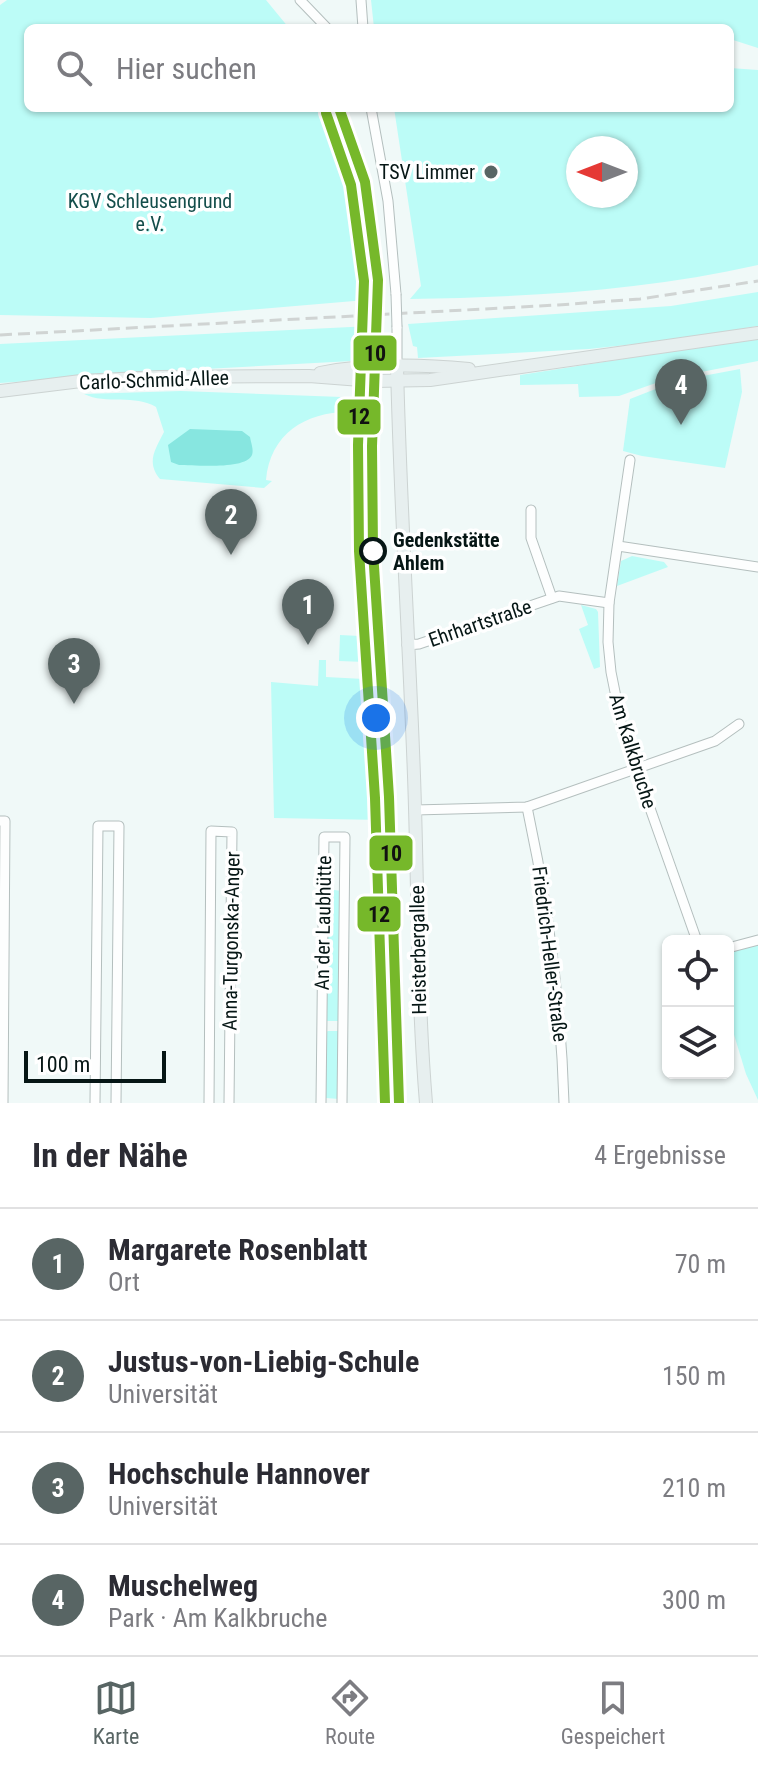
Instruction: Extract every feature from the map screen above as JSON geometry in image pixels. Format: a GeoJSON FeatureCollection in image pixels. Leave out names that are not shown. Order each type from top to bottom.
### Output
{"type":"FeatureCollection","features":[{"type":"Feature","properties":{"kind":"main road","name":"Carlo-Schmid-Allee"},"geometry":{"type":"LineString","coordinates":[[0,391],[81,381],[159,377],[309,376],[341,380],[430,380],[758,333]]}},
{"type":"Feature","properties":{"kind":"main road","name":"Carlo-Schmid-Allee"},"geometry":{"type":"LineString","coordinates":[[309,376],[347,368],[397,365],[483,370]]}},
{"type":"Feature","properties":{"kind":"main road","name":"Heisterbergallee"},"geometry":{"type":"LineString","coordinates":[[397,365],[415,810],[420,1031],[426,1103]]}},
{"type":"Feature","properties":{"kind":"street"},"geometry":{"type":"LineString","coordinates":[[300,0],[323,24]]}},
{"type":"Feature","properties":{"kind":"street"},"geometry":{"type":"LineString","coordinates":[[361,0],[363,24]]}},
{"type":"Feature","properties":{"kind":"street"},"geometry":{"type":"LineString","coordinates":[[372,112],[388,201],[396,294],[397,365]]}},
{"type":"Feature","properties":{"kind":"street","name":"Am Kalkbruche"},"geometry":{"type":"LineString","coordinates":[[630,460],[609,603],[608,642],[616,703],[695,935]]}},
{"type":"Feature","properties":{"kind":"street","name":"Ehrhartstraße"},"geometry":{"type":"LineString","coordinates":[[531,510],[531,538],[552,598]]}},
{"type":"Feature","properties":{"kind":"street"},"geometry":{"type":"LineString","coordinates":[[618,546],[758,567]]}},
{"type":"Feature","properties":{"kind":"street","name":"Ehrhartstraße"},"geometry":{"type":"LineString","coordinates":[[407,645],[419,644],[552,598],[570,596],[609,603]]}},
{"type":"Feature","properties":{"kind":"street"},"geometry":{"type":"LineString","coordinates":[[415,810],[527,807],[715,741],[739,724]]}},
{"type":"Feature","properties":{"kind":"street","name":"Friedrich-Heller-Straße"},"geometry":{"type":"LineString","coordinates":[[527,807],[538,858],[555,979],[564,1103]]}},
{"type":"Feature","properties":{"kind":"street"},"geometry":{"type":"LineString","coordinates":[[0,821],[5,821],[2,883],[3,1103]]}},
{"type":"Feature","properties":{"kind":"street"},"geometry":{"type":"LineString","coordinates":[[95,1103],[98,826],[119,826],[116,1103]]}},
{"type":"Feature","properties":{"kind":"street","name":"Anna-Turgonska-Anger"},"geometry":{"type":"LineString","coordinates":[[209,1103],[211,831],[232,832],[229,1103]]}},
{"type":"Feature","properties":{"kind":"street","name":"An der Laubhütte"},"geometry":{"type":"LineString","coordinates":[[321,1103],[324,837],[345,837],[342,1103]]}},
{"type":"Feature","properties":{"kind":"street"},"geometry":{"type":"LineString","coordinates":[[98,884],[118,885]]}},
{"type":"Feature","properties":{"kind":"street"},"geometry":{"type":"LineString","coordinates":[[210,886],[232,886]]}},
{"type":"Feature","properties":{"kind":"street"},"geometry":{"type":"LineString","coordinates":[[324,886],[344,886]]}},
{"type":"Feature","properties":{"kind":"street"},"geometry":{"type":"LineString","coordinates":[[734,946],[758,940]]}},
{"type":"Feature","properties":{"kind":"street"},"geometry":{"type":"LineString","coordinates":[[95,1025],[116,1025]]}},
{"type":"Feature","properties":{"kind":"street"},"geometry":{"type":"LineString","coordinates":[[209,1028],[230,1028]]}},
{"type":"Feature","properties":{"kind":"street"},"geometry":{"type":"LineString","coordinates":[[322,1028],[343,1028]]}},
{"type":"Feature","properties":{"kind":"green space","name":"KGV Schleusengrund e.V."},"geometry":{"type":"Polygon","coordinates":[[[7,0],[266,0],[286,24],[24,24],[24,112],[320,112],[338,164],[351,161],[363,236],[366,300],[151,318],[0,315],[0,5],[7,0]]]}},
{"type":"Feature","properties":{"kind":"green space"},"geometry":{"type":"Polygon","coordinates":[[[371,0],[758,0],[758,48],[734,40],[734,24],[374,24],[371,0]]]}},
{"type":"Feature","properties":{"kind":"green space","name":"TSV Limmer"},"geometry":{"type":"Polygon","coordinates":[[[734,68],[758,70],[758,265],[628,287],[410,299],[421,286],[395,112],[734,112],[734,68]]]}},
{"type":"Feature","properties":{"kind":"green space"},"geometry":{"type":"Polygon","coordinates":[[[758,292],[758,326],[589,349],[418,358],[408,324],[671,306],[758,292]]]}},
{"type":"Feature","properties":{"kind":"green space"},"geometry":{"type":"Polygon","coordinates":[[[371,326],[371,360],[0,383],[0,344],[371,326]]]}},
{"type":"Feature","properties":{"kind":"green space"},"geometry":{"type":"Polygon","coordinates":[[[758,338],[758,361],[670,378],[619,396],[579,397],[578,384],[520,385],[520,375],[758,338]]]}},
{"type":"Feature","properties":{"kind":"green space"},"geometry":{"type":"Polygon","coordinates":[[[740,369],[742,392],[725,468],[623,451],[630,399],[676,381],[740,369]]]}},
{"type":"Feature","properties":{"kind":"green space"},"geometry":{"type":"Polygon","coordinates":[[[181,391],[369,398],[369,404],[359,404],[351,412],[320,416],[294,428],[275,449],[266,480],[272,481],[264,488],[160,479],[153,461],[164,432],[156,407],[139,401],[102,399],[84,394],[181,391]]]}},
{"type":"Feature","properties":{"kind":"green space"},"geometry":{"type":"Polygon","coordinates":[[[632,556],[664,562],[668,567],[617,586],[621,561],[632,556]]]}},
{"type":"Feature","properties":{"kind":"green space"},"geometry":{"type":"Polygon","coordinates":[[[581,605],[598,612],[600,667],[594,669],[579,629],[588,625],[581,605]]]}},
{"type":"Feature","properties":{"kind":"green space"},"geometry":{"type":"Polygon","coordinates":[[[361,627],[374,627],[380,690],[370,690],[369,705],[377,706],[382,820],[274,818],[271,682],[318,686],[319,660],[326,660],[326,677],[364,679],[365,662],[339,661],[340,635],[360,636],[361,627]]]}},
{"type":"Feature","properties":{"kind":"green space"},"geometry":{"type":"Polygon","coordinates":[[[329,889],[341,891],[340,1021],[325,1021],[329,889]]]}},
{"type":"Feature","properties":{"kind":"green space"},"geometry":{"type":"Polygon","coordinates":[[[758,943],[758,1100],[734,1035],[734,949],[758,943]]]}},
{"type":"Feature","properties":{"kind":"green space"},"geometry":{"type":"Polygon","coordinates":[[[339,1031],[339,1099],[326,1098],[325,1095],[325,1033],[339,1031]]]}},
{"type":"Feature","properties":{"kind":"shaded area"},"geometry":{"type":"Polygon","coordinates":[[[190,429],[242,431],[250,437],[252,455],[248,460],[230,465],[179,465],[171,462],[168,445],[190,429]]]}},
{"type":"Feature","properties":{"kind":"railway"},"geometry":{"type":"LineString","coordinates":[[0,335],[558,305],[640,299],[758,281]]}},
{"type":"Feature","properties":{"kind":"transit line","name":"10"},"geometry":{"type":"LineString","coordinates":[[340,112],[365,182],[378,280],[372,446],[373,551],[389,797],[399,1103]]}},
{"type":"Feature","properties":{"kind":"transit line","name":"12"},"geometry":{"type":"LineString","coordinates":[[326,113],[351,185],[364,281],[358,445],[359,551],[375,798],[385,1103]]}},
{"type":"Feature","properties":{"kind":"place","name":"TSV Limmer"},"geometry":{"type":"Point","coordinates":[491,172]}},
{"type":"Feature","properties":{"kind":"place","name":"Muschelweg"},"geometry":{"type":"Point","coordinates":[681,425]}},
{"type":"Feature","properties":{"kind":"place","name":"Gedenkstätte Ahlem"},"geometry":{"type":"Point","coordinates":[373,551]}},
{"type":"Feature","properties":{"kind":"place","name":"Justus-von-Liebig-Schule"},"geometry":{"type":"Point","coordinates":[231,555]}},
{"type":"Feature","properties":{"kind":"place","name":"Margarete Rosenblatt"},"geometry":{"type":"Point","coordinates":[308,645]}},
{"type":"Feature","properties":{"kind":"place","name":"Hochschule Hannover"},"geometry":{"type":"Point","coordinates":[74,704]}}]}
